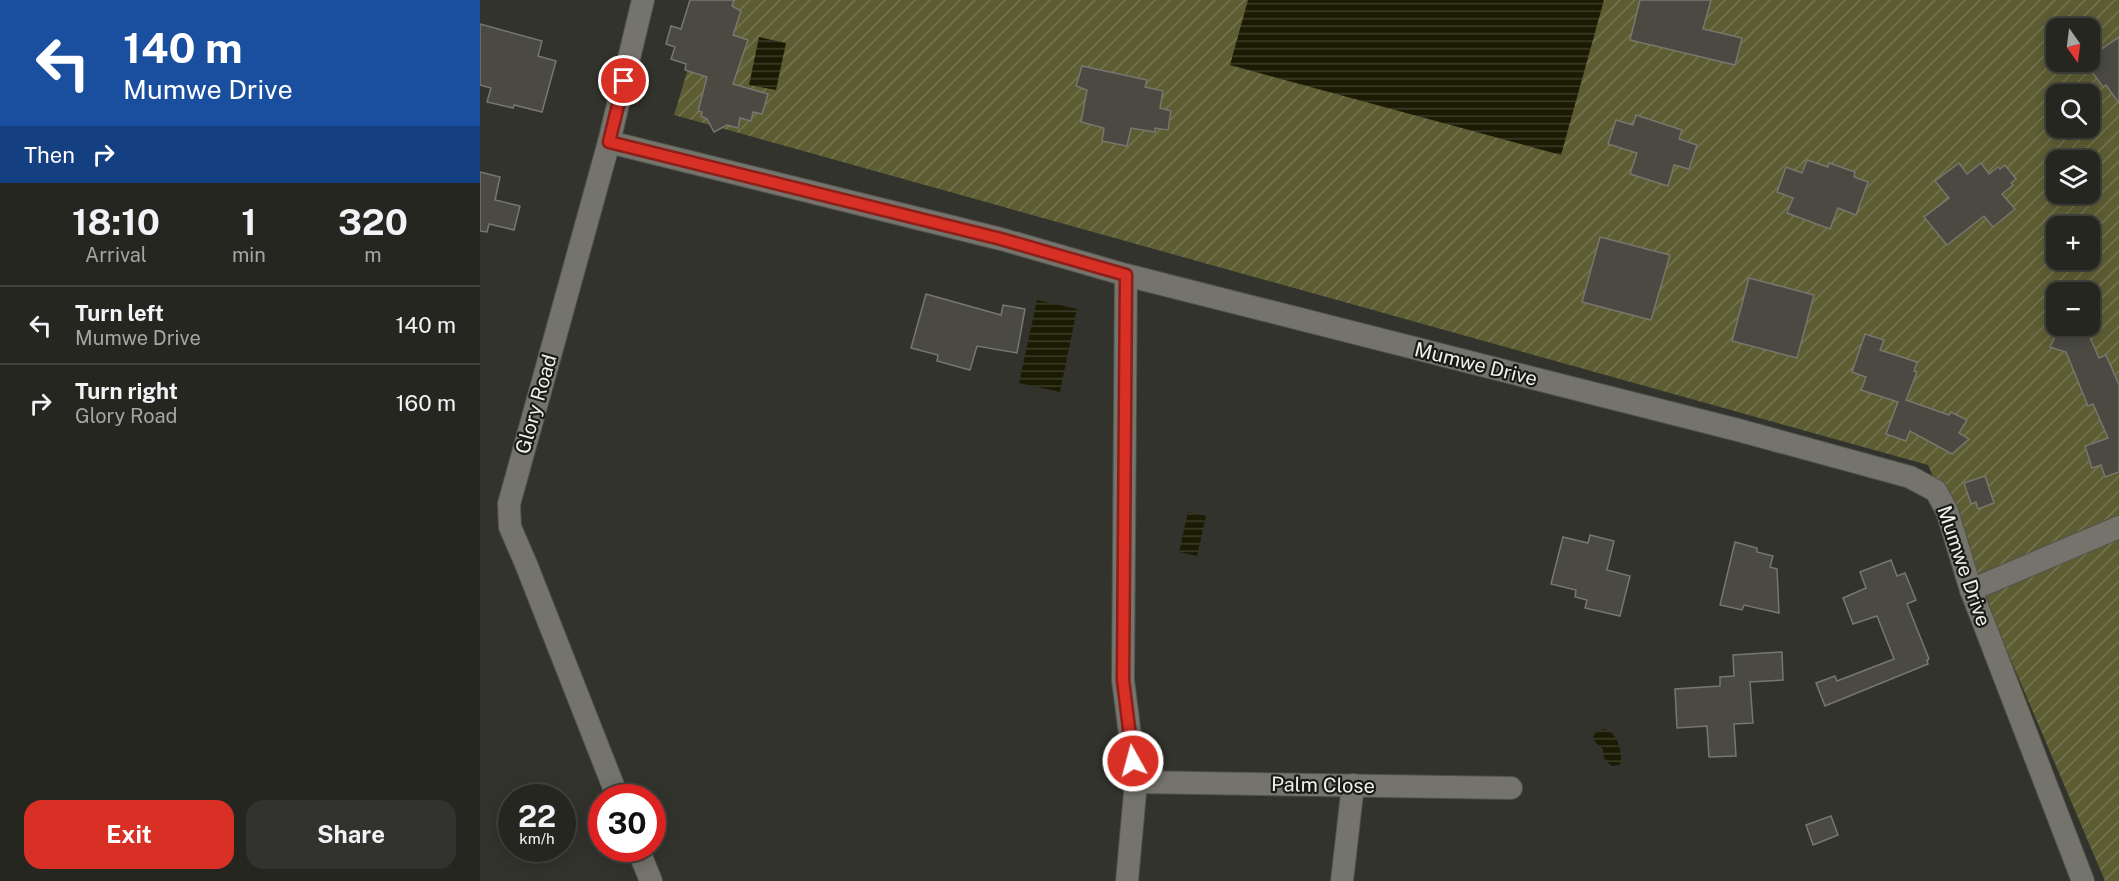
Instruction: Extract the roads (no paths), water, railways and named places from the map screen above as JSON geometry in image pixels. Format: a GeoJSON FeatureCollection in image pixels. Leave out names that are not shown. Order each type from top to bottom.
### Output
{"type":"FeatureCollection","features":[{"type":"Feature","properties":{"kind":"street","name":"Glory Road"},"geometry":{"type":"LineString","coordinates":[[612,784],[510,527],[509,504],[609,142],[643,0]]}},
{"type":"Feature","properties":{"kind":"street","name":"Mumwe Drive"},"geometry":{"type":"LineString","coordinates":[[609,142],[1001,239],[1126,275],[1738,430],[1910,477],[1936,491],[1947,511],[1971,590],[2083,881]]}},
{"type":"Feature","properties":{"kind":"street"},"geometry":{"type":"LineString","coordinates":[[1126,275],[1123,680],[1136,782],[1127,881]]}},
{"type":"Feature","properties":{"kind":"street"},"geometry":{"type":"LineString","coordinates":[[1971,590],[2119,527]]}},
{"type":"Feature","properties":{"kind":"street","name":"Palm Close"},"geometry":{"type":"LineString","coordinates":[[1136,782],[1511,788]]}},
{"type":"Feature","properties":{"kind":"street"},"geometry":{"type":"LineString","coordinates":[[1342,881],[1353,785]]}},
{"type":"Feature","properties":{"kind":"street"},"geometry":{"type":"LineString","coordinates":[[643,862],[651,881]]}}]}
